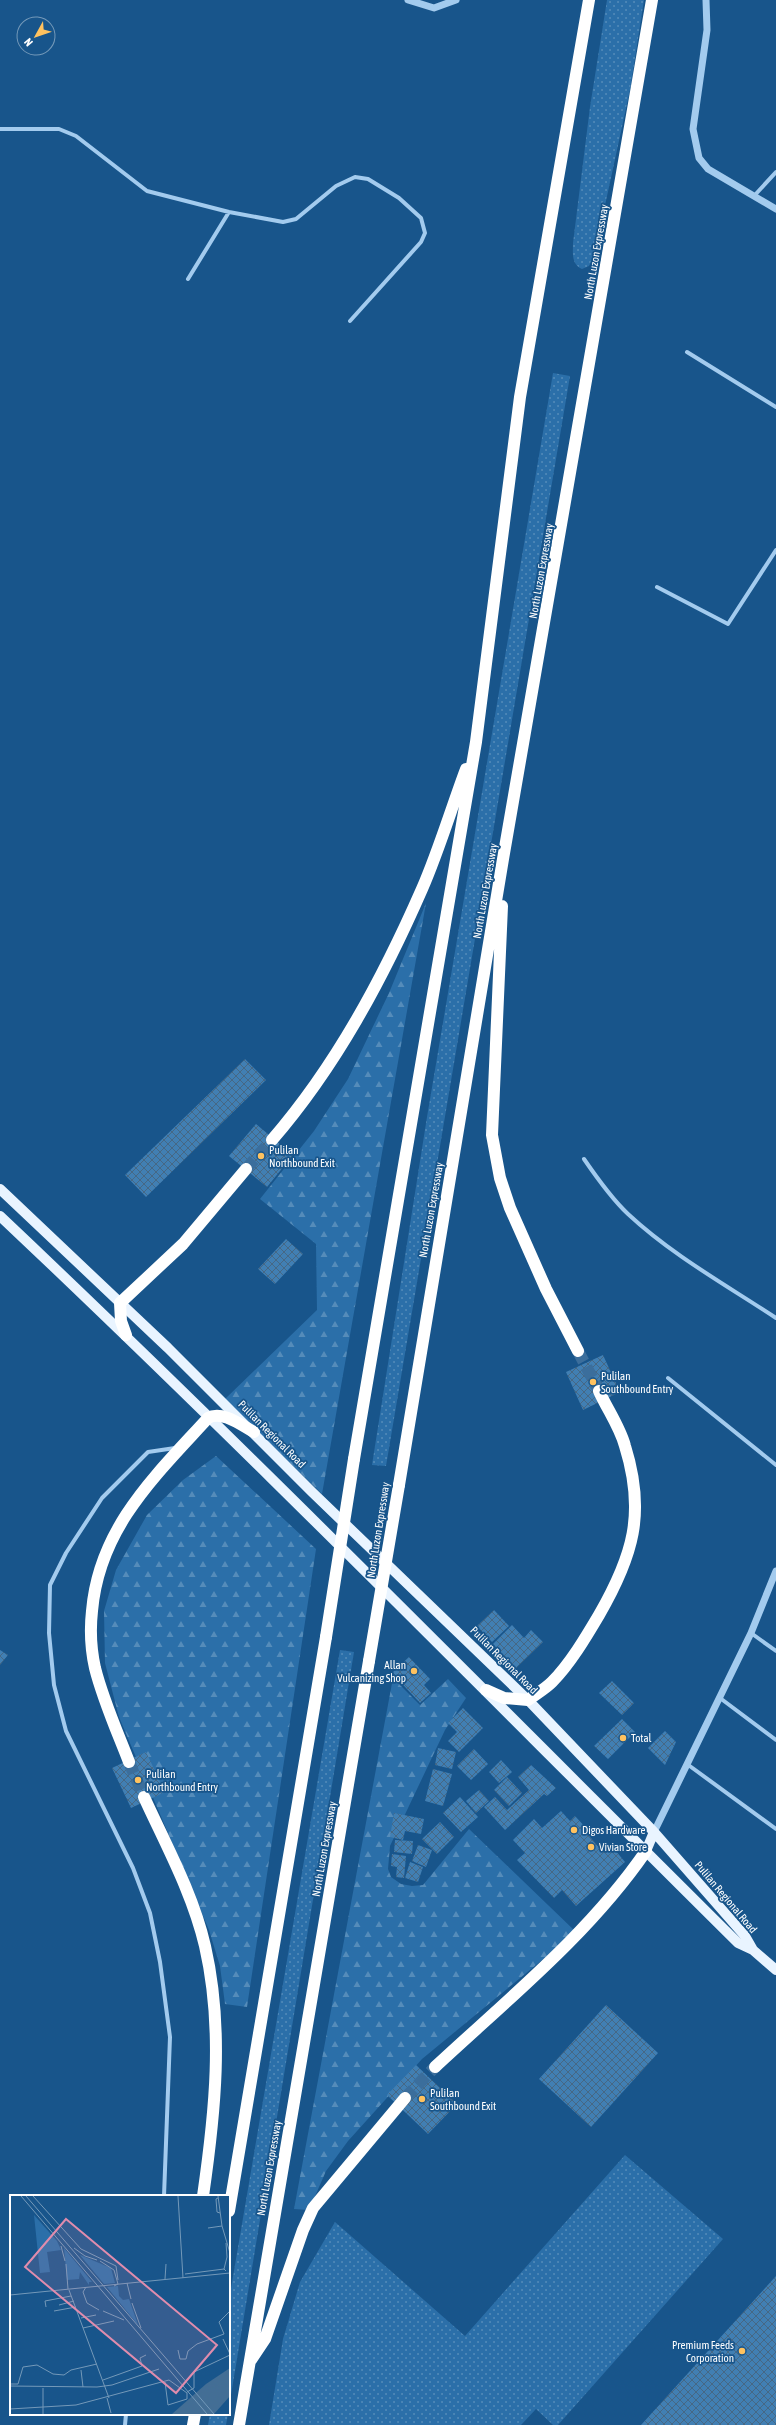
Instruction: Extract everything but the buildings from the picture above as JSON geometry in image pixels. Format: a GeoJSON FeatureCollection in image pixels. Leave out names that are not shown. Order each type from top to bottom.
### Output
{"type":"FeatureCollection","features":[{"type":"Feature","properties":{"kind":"highway"},"geometry":{"type":"LineString","coordinates":[[230,2205],[326,1636],[354,1459],[476,742],[520,397],[589,0]]}},
{"type":"Feature","properties":{"kind":"highway","name":"North Luzon Expressway"},"geometry":{"type":"LineString","coordinates":[[238,2425],[369,1662],[504,859],[652,0]]}},
{"type":"Feature","properties":{"kind":"highway"},"geometry":{"type":"LineString","coordinates":[[272,1140],[296,1112],[351,1032],[422,888],[476,742]]}},
{"type":"Feature","properties":{"kind":"highway"},"geometry":{"type":"LineString","coordinates":[[504,859],[492,1135],[500,1178],[510,1208],[546,1289],[578,1351]]}},
{"type":"Feature","properties":{"kind":"highway"},"geometry":{"type":"LineString","coordinates":[[126,1335],[121,1321],[120,1303],[183,1244],[246,1169]]}},
{"type":"Feature","properties":{"kind":"highway"},"geometry":{"type":"LineString","coordinates":[[486,1690],[504,1698],[528,1700],[552,1682],[593,1626],[614,1590],[626,1562],[634,1534],[636,1504],[632,1474],[625,1444],[599,1391]]}},
{"type":"Feature","properties":{"kind":"highway"},"geometry":{"type":"LineString","coordinates":[[129,1762],[95,1667],[91,1627],[93,1594],[101,1562],[116,1528],[147,1485],[208,1418],[214,1415],[224,1416],[254,1432]]}},
{"type":"Feature","properties":{"kind":"highway"},"geometry":{"type":"LineString","coordinates":[[144,1797],[188,1896],[205,1944],[214,1992],[218,2055],[203,2195]]}},
{"type":"Feature","properties":{"kind":"highway"},"geometry":{"type":"LineString","coordinates":[[435,2067],[577,1935],[621,1887],[646,1851]]}},
{"type":"Feature","properties":{"kind":"highway"},"geometry":{"type":"LineString","coordinates":[[249,2365],[265,2339],[303,2230],[313,2208],[405,2098]]}},
{"type":"Feature","properties":{"kind":"highway"},"geometry":{"type":"LineString","coordinates":[[193,2425],[194,2415]]}},
{"type":"Feature","properties":{"kind":"main road","name":"Pulilan Regional Road"},"geometry":{"type":"LineString","coordinates":[[0,1189],[254,1432],[312,1492],[528,1700],[654,1832],[745,1936],[752,1950]]}},
{"type":"Feature","properties":{"kind":"main road","name":"Pulilan Regional Road"},"geometry":{"type":"LineString","coordinates":[[0,1216],[126,1335],[208,1418],[486,1690],[738,1943],[752,1950]]}},
{"type":"Feature","properties":{"kind":"main road"},"geometry":{"type":"LineString","coordinates":[[646,1851],[654,1832]]}},
{"type":"Feature","properties":{"kind":"main road"},"geometry":{"type":"LineString","coordinates":[[752,1950],[776,1970]]}},
{"type":"Feature","properties":{"kind":"street"},"geometry":{"type":"LineString","coordinates":[[408,0],[434,8],[456,0]]}},
{"type":"Feature","properties":{"kind":"street"},"geometry":{"type":"LineString","coordinates":[[706,0],[707,30],[693,129],[699,158],[708,168],[776,209]]}},
{"type":"Feature","properties":{"kind":"street"},"geometry":{"type":"LineString","coordinates":[[0,129],[59,129],[76,136],[147,191],[229,212],[282,222],[296,218],[336,186],[355,177],[368,179],[399,198],[421,218],[425,233],[421,242],[350,321]]}},
{"type":"Feature","properties":{"kind":"street"},"geometry":{"type":"LineString","coordinates":[[754,196],[776,172]]}},
{"type":"Feature","properties":{"kind":"street"},"geometry":{"type":"LineString","coordinates":[[188,279],[229,212]]}},
{"type":"Feature","properties":{"kind":"street"},"geometry":{"type":"LineString","coordinates":[[687,352],[776,407]]}},
{"type":"Feature","properties":{"kind":"street"},"geometry":{"type":"LineString","coordinates":[[658,587],[728,624],[776,550]]}},
{"type":"Feature","properties":{"kind":"street"},"geometry":{"type":"LineString","coordinates":[[584,1159],[602,1186],[627,1214],[656,1238],[776,1318]]}},
{"type":"Feature","properties":{"kind":"street"},"geometry":{"type":"LineString","coordinates":[[668,1378],[776,1464]]}},
{"type":"Feature","properties":{"kind":"street"},"geometry":{"type":"LineString","coordinates":[[164,2195],[170,2037],[160,1962],[150,1913],[133,1868],[66,1731],[54,1685],[49,1632],[50,1585],[66,1553],[102,1498],[148,1452],[182,1447]]}},
{"type":"Feature","properties":{"kind":"street"},"geometry":{"type":"LineString","coordinates":[[654,1832],[751,1632],[776,1571]]}},
{"type":"Feature","properties":{"kind":"street"},"geometry":{"type":"LineString","coordinates":[[751,1632],[776,1651]]}},
{"type":"Feature","properties":{"kind":"street"},"geometry":{"type":"LineString","coordinates":[[720,1698],[776,1740]]}},
{"type":"Feature","properties":{"kind":"street"},"geometry":{"type":"LineString","coordinates":[[687,1764],[776,1829]]}},
{"type":"Feature","properties":{"kind":"street"},"geometry":{"type":"LineString","coordinates":[[125,2425],[126,2415]]}},
{"type":"Feature","properties":{"kind":"green space"},"geometry":{"type":"Polygon","coordinates":[[[607,0],[644,0],[630,90],[594,256],[589,266],[582,269],[578,267],[574,261],[573,243],[590,107],[607,0]]]}},
{"type":"Feature","properties":{"kind":"green space"},"geometry":{"type":"Polygon","coordinates":[[[553,373],[570,376],[386,1466],[372,1465],[427,1117],[553,373]]]}},
{"type":"Feature","properties":{"kind":"green space"},"geometry":{"type":"Polygon","coordinates":[[[426,903],[322,1494],[225,1399],[317,1310],[316,1244],[260,1199],[314,1131],[348,1079],[389,993],[426,903]]]}},
{"type":"Feature","properties":{"kind":"green space"},"geometry":{"type":"Polygon","coordinates":[[[216,1456],[316,1549],[247,2007],[225,2004],[220,1966],[209,1930],[119,1717],[105,1663],[104,1611],[116,1570],[147,1515],[183,1480],[216,1456]]]}},
{"type":"Feature","properties":{"kind":"green space"},"geometry":{"type":"Polygon","coordinates":[[[340,1650],[354,1652],[230,2401],[230,2294],[340,1650]]]}},
{"type":"Feature","properties":{"kind":"green space"},"geometry":{"type":"Polygon","coordinates":[[[393,1678],[420,1705],[448,1679],[466,1698],[445,1730],[390,1846],[388,1869],[391,1877],[401,1884],[412,1886],[423,1885],[469,1829],[576,1932],[422,2059],[348,2141],[326,2171],[309,2210],[294,2209],[393,1678]]]}},
{"type":"Feature","properties":{"kind":"green space"},"geometry":{"type":"Polygon","coordinates":[[[625,2155],[723,2239],[558,2425],[553,2425],[536,2409],[521,2425],[269,2425],[283,2339],[300,2282],[335,2222],[465,2336],[625,2155]]]}},
{"type":"Feature","properties":{"kind":"green space"},"geometry":{"type":"Polygon","coordinates":[[[210,2415],[228,2415],[226,2425],[208,2425],[210,2415]]]}},
{"type":"Feature","properties":{"kind":"tunnel"},"geometry":{"type":"LineString","coordinates":[[246,1169],[272,1140]]}},
{"type":"Feature","properties":{"kind":"tunnel"},"geometry":{"type":"LineString","coordinates":[[578,1351],[599,1391]]}},
{"type":"Feature","properties":{"kind":"tunnel"},"geometry":{"type":"LineString","coordinates":[[129,1762],[144,1797]]}},
{"type":"Feature","properties":{"kind":"tunnel"},"geometry":{"type":"LineString","coordinates":[[405,2098],[435,2067]]}},
{"type":"Feature","properties":{"kind":"place","name":"Pulilan Northbound Exit"},"geometry":{"type":"Point","coordinates":[261,1156]}},
{"type":"Feature","properties":{"kind":"place","name":"Pulilan Southbound Entry"},"geometry":{"type":"Point","coordinates":[593,1382]}},
{"type":"Feature","properties":{"kind":"place","name":"Allan Vulcanizing Shop"},"geometry":{"type":"Point","coordinates":[414,1671]}},
{"type":"Feature","properties":{"kind":"place","name":"Total"},"geometry":{"type":"Point","coordinates":[623,1738]}},
{"type":"Feature","properties":{"kind":"place","name":"Pulilan Northbound Entry"},"geometry":{"type":"Point","coordinates":[138,1780]}},
{"type":"Feature","properties":{"kind":"place","name":"Digos Hardware"},"geometry":{"type":"Point","coordinates":[574,1830]}},
{"type":"Feature","properties":{"kind":"place","name":"Vivian Store"},"geometry":{"type":"Point","coordinates":[591,1847]}},
{"type":"Feature","properties":{"kind":"place","name":"Pulilan Southbound Exit"},"geometry":{"type":"Point","coordinates":[422,2099]}},
{"type":"Feature","properties":{"kind":"place","name":"Premium Feeds Corporation"},"geometry":{"type":"Point","coordinates":[742,2351]}}]}
